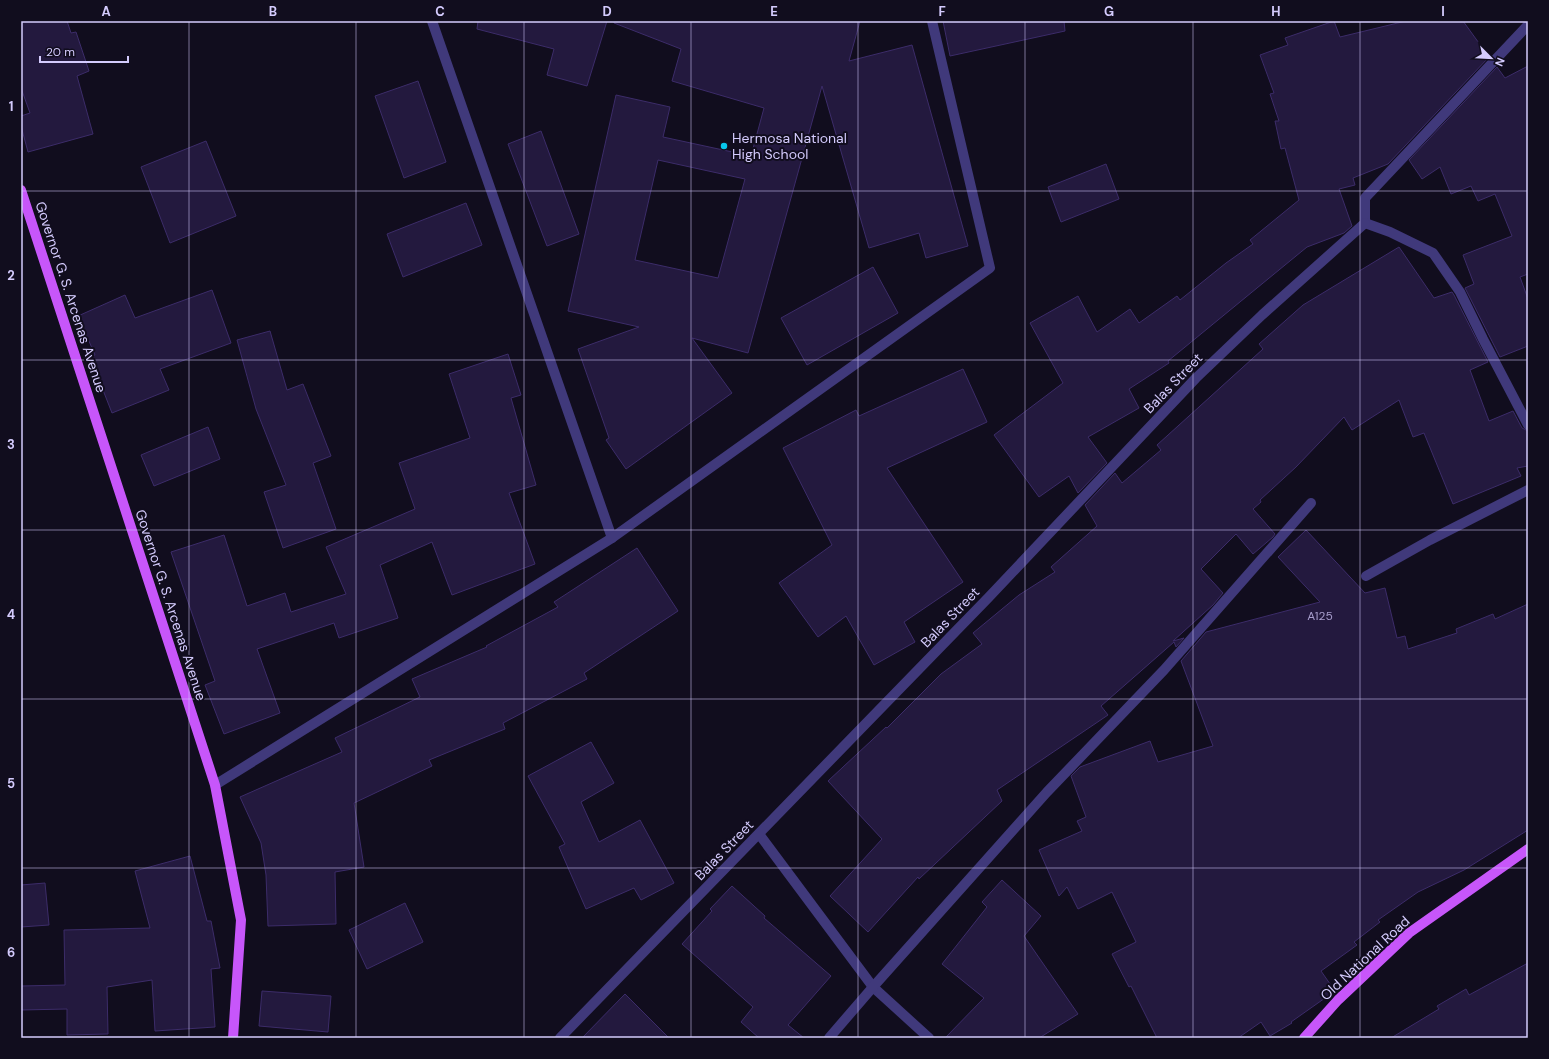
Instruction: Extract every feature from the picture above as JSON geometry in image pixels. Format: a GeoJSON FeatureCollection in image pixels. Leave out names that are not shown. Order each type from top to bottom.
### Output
{"type":"FeatureCollection","features":[{"type":"Feature","properties":{"kind":"main road","name":"Governor G. S. Arcenas Avenue"},"geometry":{"type":"LineString","coordinates":[[21,190],[214,785],[241,920],[233,1038]]}},
{"type":"Feature","properties":{"kind":"main road","name":"Old National Road"},"geometry":{"type":"LineString","coordinates":[[1304,1038],[1338,1000],[1409,933],[1528,849]]}},
{"type":"Feature","properties":{"kind":"street"},"geometry":{"type":"LineString","coordinates":[[432,21],[612,538]]}},
{"type":"Feature","properties":{"kind":"street"},"geometry":{"type":"LineString","coordinates":[[214,785],[612,538],[990,268],[932,21]]}},
{"type":"Feature","properties":{"kind":"street"},"geometry":{"type":"LineString","coordinates":[[1528,25],[1365,198],[1366,222],[1433,253],[1460,292],[1528,425]]}},
{"type":"Feature","properties":{"kind":"street","name":"Balas Street"},"geometry":{"type":"LineString","coordinates":[[560,1038],[988,598],[1196,378],[1262,315],[1366,222]]}},
{"type":"Feature","properties":{"kind":"street"},"geometry":{"type":"LineString","coordinates":[[1366,576],[1430,540],[1528,490]]}},
{"type":"Feature","properties":{"kind":"street"},"geometry":{"type":"LineString","coordinates":[[829,1038],[1047,792],[1164,670],[1311,503]]}},
{"type":"Feature","properties":{"kind":"street"},"geometry":{"type":"LineString","coordinates":[[760,834],[873,987],[928,1038]]}},
{"type":"Feature","properties":{"kind":"building"},"geometry":{"type":"Polygon","coordinates":[[[21,21],[67,21],[71,33],[76,32],[89,71],[77,76],[93,134],[28,152],[21,126],[21,116],[30,113],[21,88],[21,21]]]}},
{"type":"Feature","properties":{"kind":"building"},"geometry":{"type":"Polygon","coordinates":[[[478,21],[607,21],[587,86],[547,75],[554,49],[477,29],[478,21]]]}},
{"type":"Feature","properties":{"kind":"building"},"geometry":{"type":"Polygon","coordinates":[[[614,21],[860,21],[849,61],[912,45],[968,246],[926,258],[919,233],[869,248],[822,86],[748,353],[692,338],[732,393],[626,469],[606,440],[609,438],[578,349],[639,327],[568,311],[616,95],[670,107],[663,137],[751,156],[764,108],[672,81],[681,49],[614,23],[614,21]],[[658,160],[635,260],[718,278],[745,179],[658,160]]]}},
{"type":"Feature","properties":{"kind":"building"},"geometry":{"type":"Polygon","coordinates":[[[943,21],[1064,21],[1065,31],[950,56],[943,21]]]}},
{"type":"Feature","properties":{"kind":"building"},"geometry":{"type":"Polygon","coordinates":[[[1334,21],[1340,37],[1406,21],[1463,21],[1489,57],[1388,164],[1353,178],[1355,185],[1339,189],[1352,226],[1344,233],[1307,247],[1168,361],[1169,363],[1129,389],[1139,408],[1088,437],[1107,463],[1078,493],[1069,476],[1039,497],[994,435],[1063,383],[1030,323],[1078,296],[1097,332],[1130,309],[1139,323],[1177,296],[1180,300],[1226,263],[1253,244],[1250,240],[1299,200],[1285,148],[1281,149],[1275,121],[1279,121],[1270,94],[1274,93],[1260,55],[1288,45],[1285,38],[1334,21]]]}},
{"type":"Feature","properties":{"kind":"building"},"geometry":{"type":"Polygon","coordinates":[[[1528,66],[1528,274],[1520,277],[1528,299],[1528,346],[1500,357],[1465,288],[1474,284],[1463,255],[1512,236],[1495,194],[1478,201],[1471,186],[1451,194],[1440,167],[1422,179],[1409,160],[1497,67],[1505,78],[1528,66]]]}},
{"type":"Feature","properties":{"kind":"building"},"geometry":{"type":"Polygon","coordinates":[[[418,81],[446,162],[404,178],[375,96],[418,81]]]}},
{"type":"Feature","properties":{"kind":"building"},"geometry":{"type":"Polygon","coordinates":[[[541,131],[579,234],[547,246],[508,144],[541,131]]]}},
{"type":"Feature","properties":{"kind":"building"},"geometry":{"type":"Polygon","coordinates":[[[206,141],[236,216],[170,243],[141,167],[206,141]]]}},
{"type":"Feature","properties":{"kind":"building"},"geometry":{"type":"Polygon","coordinates":[[[1106,164],[1119,199],[1061,222],[1048,187],[1106,164]]]}},
{"type":"Feature","properties":{"kind":"building"},"geometry":{"type":"Polygon","coordinates":[[[466,203],[482,245],[403,277],[387,234],[466,203]]]}},
{"type":"Feature","properties":{"kind":"building"},"geometry":{"type":"Polygon","coordinates":[[[1399,247],[1434,298],[1452,292],[1454,295],[1488,362],[1470,370],[1489,421],[1513,411],[1522,428],[1528,431],[1528,466],[1517,468],[1521,476],[1453,504],[1424,433],[1413,437],[1399,400],[1352,430],[1344,417],[1296,467],[1260,500],[1261,502],[1253,509],[1275,534],[1273,537],[1253,554],[1236,534],[1201,569],[1223,593],[1213,605],[1173,641],[1184,638],[1176,647],[1174,642],[1101,706],[1108,715],[997,790],[1002,801],[919,879],[918,877],[868,932],[830,896],[882,839],[828,781],[886,727],[887,728],[941,674],[982,644],[973,633],[1019,595],[1055,572],[1051,567],[1097,526],[1085,505],[1115,473],[1122,483],[1161,450],[1157,445],[1263,349],[1259,344],[1303,305],[1399,247]]]}},
{"type":"Feature","properties":{"kind":"building"},"geometry":{"type":"Polygon","coordinates":[[[873,267],[898,313],[807,365],[781,318],[873,267]]]}},
{"type":"Feature","properties":{"kind":"building"},"geometry":{"type":"Polygon","coordinates":[[[212,290],[231,343],[160,369],[169,390],[112,413],[90,357],[95,355],[78,316],[125,295],[135,318],[212,290]]]}},
{"type":"Feature","properties":{"kind":"building"},"geometry":{"type":"Polygon","coordinates":[[[270,331],[287,390],[303,384],[331,456],[313,463],[336,529],[283,548],[264,492],[286,485],[256,409],[237,340],[270,331]]]}},
{"type":"Feature","properties":{"kind":"building"},"geometry":{"type":"Polygon","coordinates":[[[508,354],[521,395],[511,398],[536,485],[509,493],[535,564],[452,595],[432,542],[380,565],[398,618],[339,638],[334,623],[257,649],[280,713],[224,734],[205,685],[215,681],[171,552],[224,535],[247,606],[285,593],[291,612],[346,594],[326,547],[415,509],[399,463],[470,438],[449,374],[508,354]]]}},
{"type":"Feature","properties":{"kind":"building"},"geometry":{"type":"Polygon","coordinates":[[[963,369],[987,422],[887,468],[963,582],[904,622],[915,642],[874,665],[846,616],[818,637],[779,583],[832,545],[783,448],[856,410],[859,416],[963,369]]]}},
{"type":"Feature","properties":{"kind":"building"},"geometry":{"type":"Polygon","coordinates":[[[208,427],[220,459],[154,486],[141,455],[208,427]]]}},
{"type":"Feature","properties":{"kind":"building"},"geometry":{"type":"Polygon","coordinates":[[[1306,530],[1365,593],[1385,588],[1397,638],[1405,636],[1408,649],[1457,633],[1456,629],[1493,614],[1495,619],[1528,604],[1528,830],[1464,870],[1418,892],[1378,920],[1380,922],[1354,942],[1357,945],[1321,971],[1335,991],[1291,1022],[1292,1023],[1270,1036],[1261,1022],[1238,1038],[1157,1038],[1131,986],[1129,987],[1112,954],[1136,942],[1112,892],[1078,909],[1067,887],[1059,896],[1039,850],[1082,831],[1077,821],[1086,817],[1071,776],[1080,767],[1150,741],[1158,762],[1213,746],[1181,661],[1206,632],[1320,602],[1278,557],[1306,530]]]}},
{"type":"Feature","properties":{"kind":"building"},"geometry":{"type":"Polygon","coordinates":[[[637,548],[678,611],[584,673],[587,679],[503,723],[505,729],[429,760],[432,766],[354,803],[364,867],[335,872],[336,924],[268,926],[266,875],[261,843],[240,797],[342,752],[335,738],[420,697],[412,679],[487,647],[486,646],[558,607],[554,602],[637,548]]]}},
{"type":"Feature","properties":{"kind":"building"},"geometry":{"type":"Polygon","coordinates":[[[591,742],[614,783],[581,802],[599,842],[640,820],[674,883],[641,900],[634,888],[586,909],[559,847],[565,844],[528,776],[591,742]]]}},
{"type":"Feature","properties":{"kind":"building"},"geometry":{"type":"Polygon","coordinates":[[[190,856],[207,921],[211,921],[220,968],[211,969],[215,1027],[155,1031],[152,980],[107,987],[108,1034],[67,1035],[67,1009],[21,1010],[21,986],[65,985],[64,930],[150,928],[135,871],[190,856]]]}},
{"type":"Feature","properties":{"kind":"building"},"geometry":{"type":"Polygon","coordinates":[[[1002,880],[1041,916],[1024,936],[1078,1014],[1039,1038],[945,1038],[984,998],[942,964],[987,907],[982,902],[1002,880]]]}},
{"type":"Feature","properties":{"kind":"building"},"geometry":{"type":"Polygon","coordinates":[[[45,883],[49,925],[21,927],[21,885],[45,883]]]}},
{"type":"Feature","properties":{"kind":"building"},"geometry":{"type":"Polygon","coordinates":[[[732,886],[765,916],[764,918],[831,976],[788,1025],[804,1038],[759,1038],[741,1022],[753,1007],[682,944],[712,911],[710,909],[732,886]]]}},
{"type":"Feature","properties":{"kind":"building"},"geometry":{"type":"Polygon","coordinates":[[[405,903],[423,942],[367,969],[349,930],[405,903]]]}},
{"type":"Feature","properties":{"kind":"building"},"geometry":{"type":"Polygon","coordinates":[[[1528,963],[1528,1038],[1391,1038],[1439,1009],[1437,1006],[1466,989],[1469,995],[1528,963]]]}},
{"type":"Feature","properties":{"kind":"building"},"geometry":{"type":"Polygon","coordinates":[[[262,991],[331,996],[328,1032],[259,1026],[262,991]]]}},
{"type":"Feature","properties":{"kind":"building"},"geometry":{"type":"Polygon","coordinates":[[[625,994],[669,1038],[582,1038],[625,994]]]}},
{"type":"Feature","properties":{"kind":"place","name":"Hermosa National High School"},"geometry":{"type":"Point","coordinates":[724,146]}}]}
